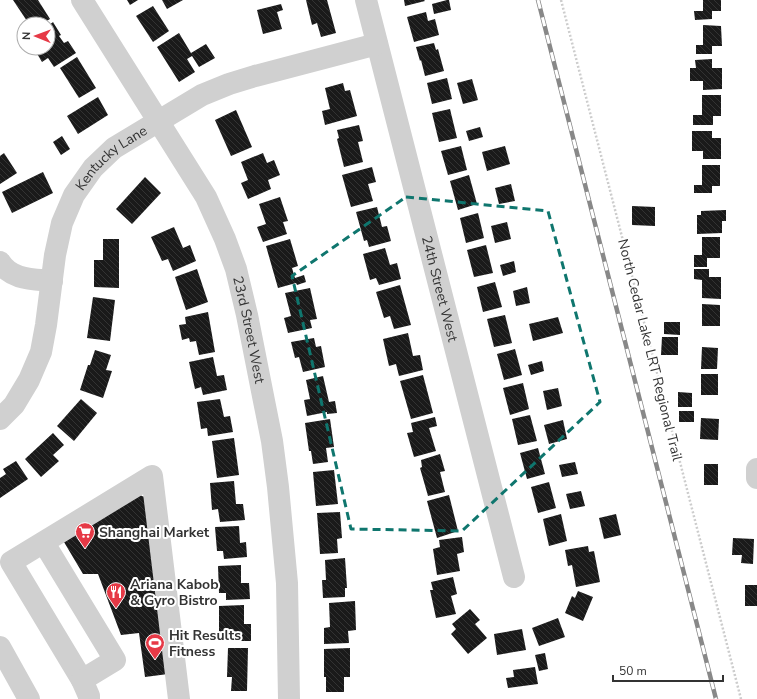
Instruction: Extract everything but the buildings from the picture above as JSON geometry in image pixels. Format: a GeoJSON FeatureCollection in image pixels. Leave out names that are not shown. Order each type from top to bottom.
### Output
{"type":"FeatureCollection","features":[{"type":"Feature","properties":{"kind":"street","name":"23rd Street West"},"geometry":{"type":"LineString","coordinates":[[82,0],[206,197],[225,239],[236,269],[247,315],[272,441],[278,487],[287,583],[289,699]]}},
{"type":"Feature","properties":{"kind":"street","name":"24th Street West"},"geometry":{"type":"LineString","coordinates":[[366,0],[514,577]]}},
{"type":"Feature","properties":{"kind":"street","name":"Kentucky Lane"},"geometry":{"type":"LineString","coordinates":[[0,419],[14,405],[29,380],[41,352],[55,255],[62,223],[74,195],[93,168],[114,148],[202,96],[229,84],[377,44]]}},
{"type":"Feature","properties":{"kind":"street"},"geometry":{"type":"LineString","coordinates":[[0,262],[4,269],[12,274],[28,279],[52,281]]}},
{"type":"Feature","properties":{"kind":"street"},"geometry":{"type":"LineString","coordinates":[[757,469],[757,478]]}},
{"type":"Feature","properties":{"kind":"street"},"geometry":{"type":"LineString","coordinates":[[44,543],[115,660],[86,689],[8,573],[12,562],[152,476],[180,699]]}},
{"type":"Feature","properties":{"kind":"street"},"geometry":{"type":"LineString","coordinates":[[0,647],[30,699]]}},
{"type":"Feature","properties":{"kind":"path","name":"North Cedar Lake LRT Regional Trail"},"geometry":{"type":"LineString","coordinates":[[561,0],[741,699]]}},
{"type":"Feature","properties":{"kind":"highlighted area"},"geometry":{"type":"Polygon","coordinates":[[[406,197],[548,211],[600,402],[462,531],[351,529],[292,276],[406,197]]]}},
{"type":"Feature","properties":{"kind":"railway"},"geometry":{"type":"LineString","coordinates":[[538,0],[716,699]]}},
{"type":"Feature","properties":{"kind":"place","name":"Shanghai Market"},"geometry":{"type":"Point","coordinates":[85,549]}},
{"type":"Feature","properties":{"kind":"place","name":"Ariana Kabob & Gyro Bistro"},"geometry":{"type":"Point","coordinates":[116,609]}},
{"type":"Feature","properties":{"kind":"place","name":"Hit Results Fitness"},"geometry":{"type":"Point","coordinates":[155,660]}}]}
